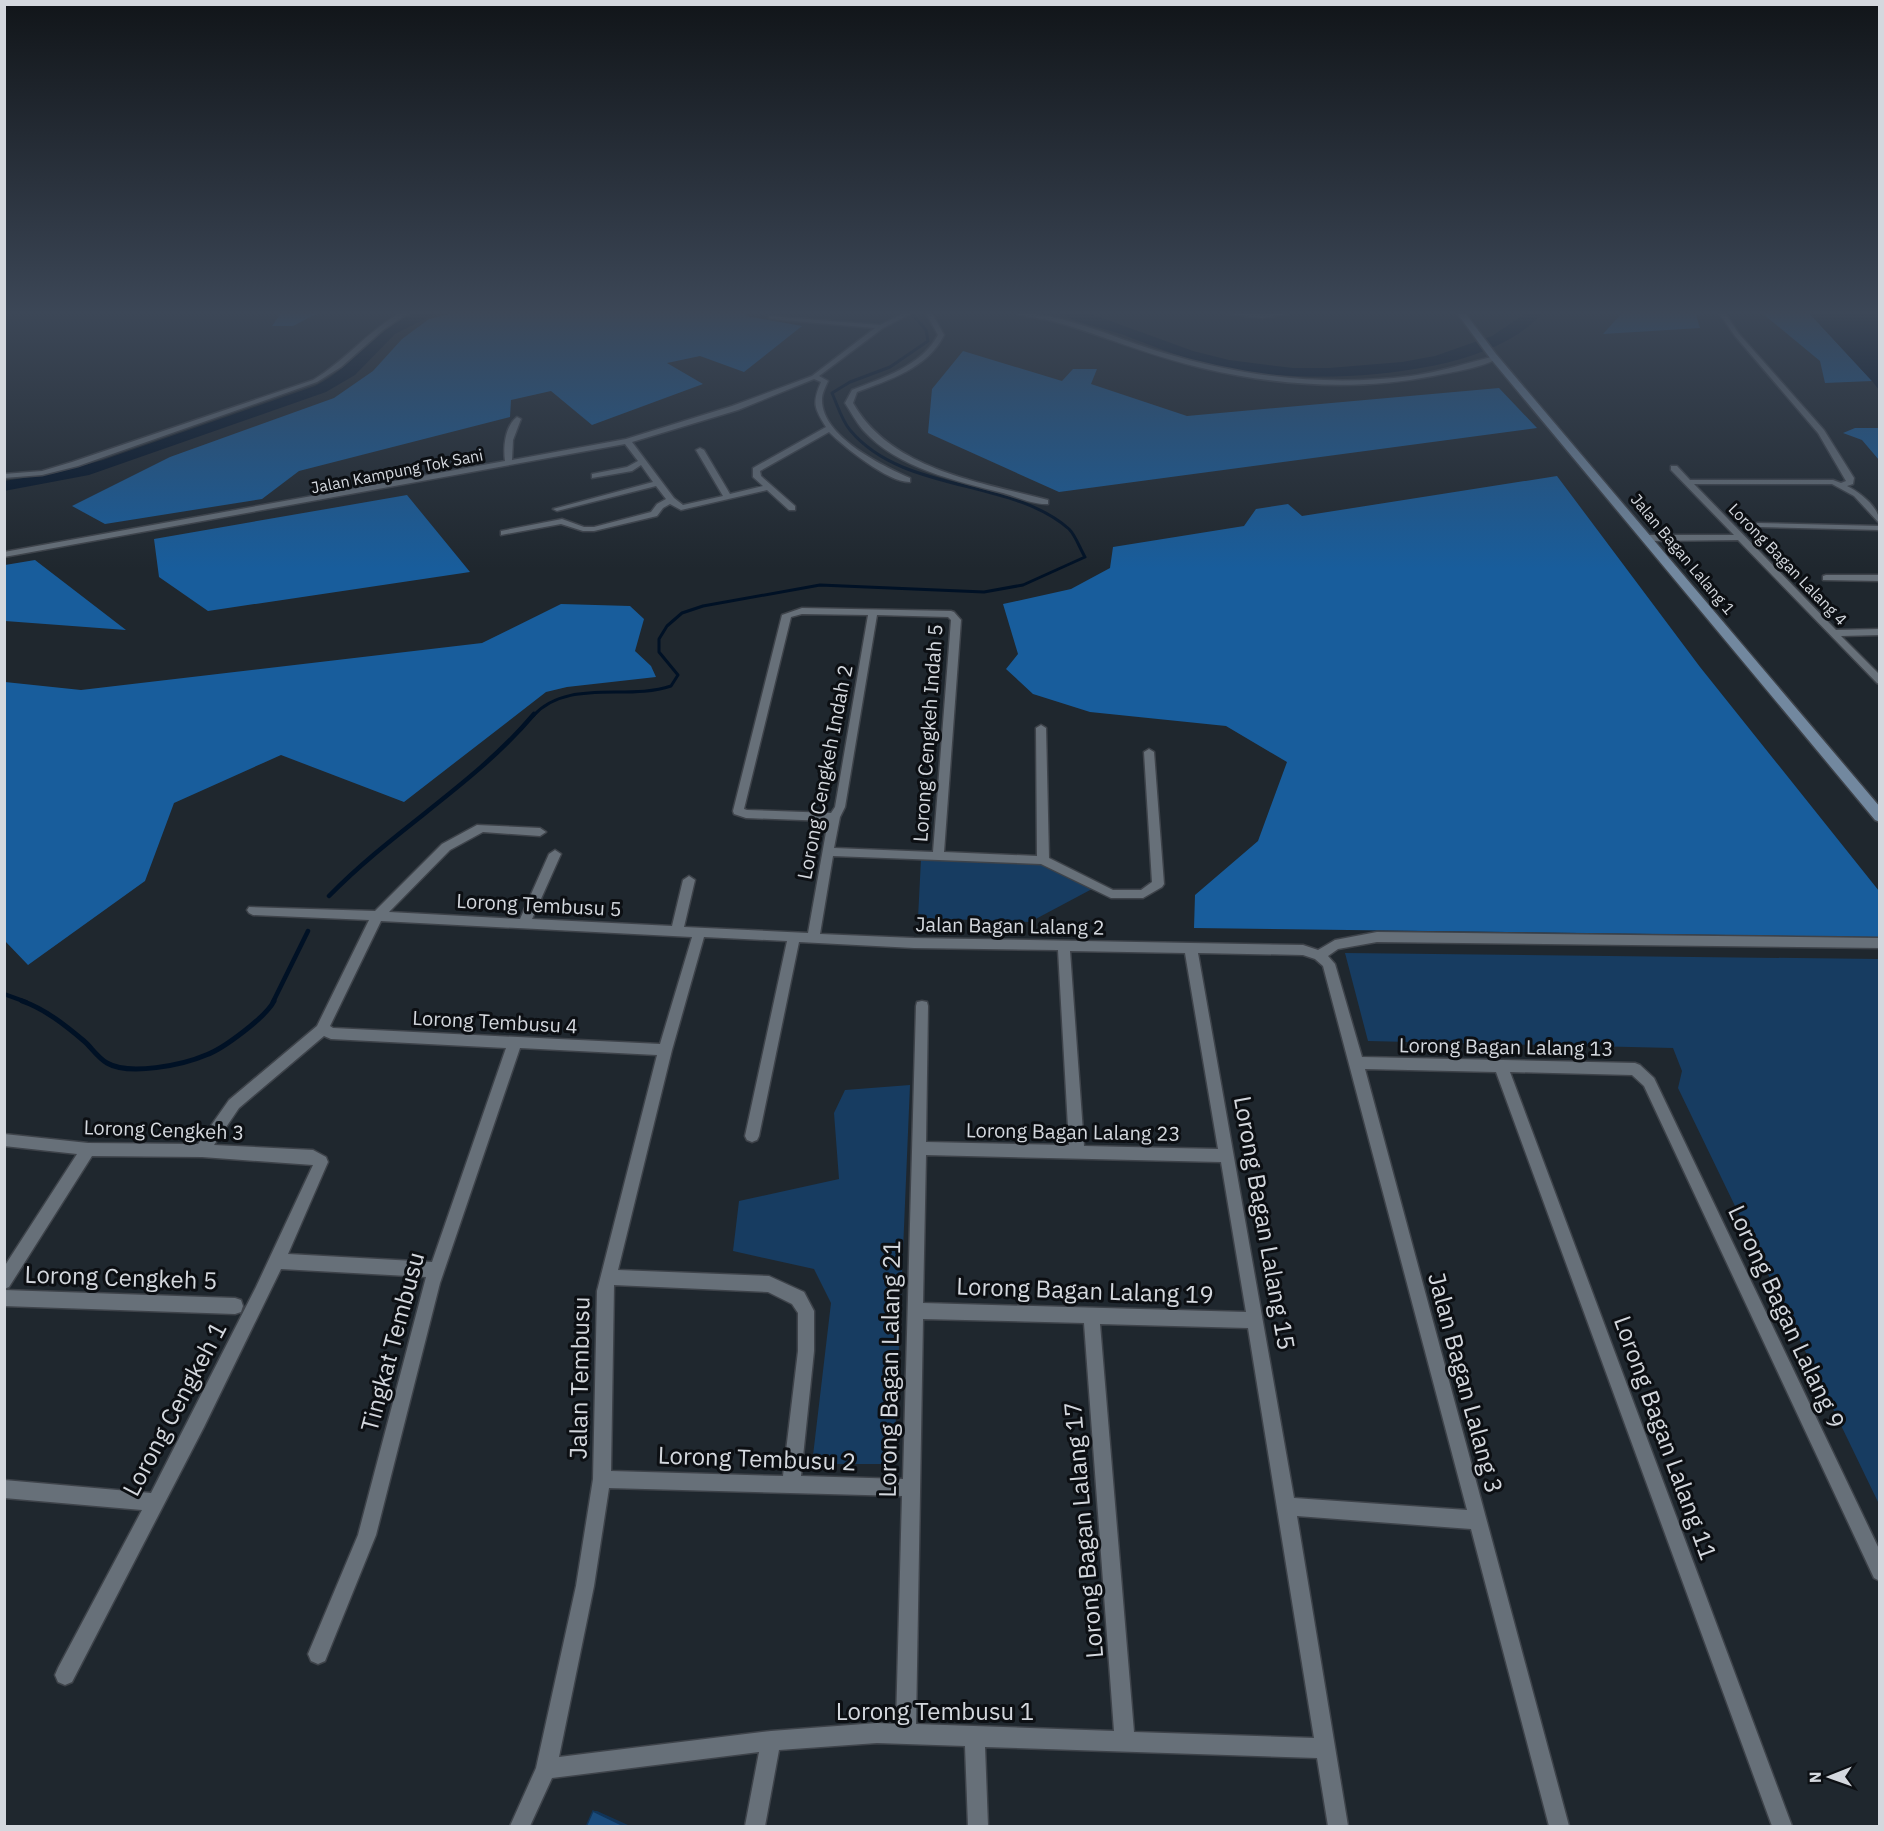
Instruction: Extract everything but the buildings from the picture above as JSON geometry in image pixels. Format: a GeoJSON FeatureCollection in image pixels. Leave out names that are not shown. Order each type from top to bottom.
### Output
{"type":"FeatureCollection","features":[{"type":"Feature","properties":{"kind":"main road","name":"Jalan Bagan Lalang 1"},"geometry":{"type":"LineString","coordinates":[[1529,398],[1880,817]]}},
{"type":"Feature","properties":{"kind":"street"},"geometry":{"type":"LineString","coordinates":[[4,476],[42,473],[75,464],[265,398]]}},
{"type":"Feature","properties":{"kind":"street","name":"Jalan Kampung Tok Sani"},"geometry":{"type":"LineString","coordinates":[[4,555],[627,441],[759,398]]}},
{"type":"Feature","properties":{"kind":"street"},"geometry":{"type":"LineString","coordinates":[[820,398],[830,428],[839,439],[870,462],[908,480]]}},
{"type":"Feature","properties":{"kind":"street"},"geometry":{"type":"LineString","coordinates":[[851,398],[849,403],[868,431],[917,463],[1045,502]]}},
{"type":"Feature","properties":{"kind":"street"},"geometry":{"type":"LineString","coordinates":[[1792,398],[1821,432],[1850,478],[1850,482],[1843,485]]}},
{"type":"Feature","properties":{"kind":"street"},"geometry":{"type":"LineString","coordinates":[[508,464],[507,450],[510,433],[517,419]]}},
{"type":"Feature","properties":{"kind":"street"},"geometry":{"type":"LineString","coordinates":[[792,508],[756,477],[756,470],[759,466],[830,428]]}},
{"type":"Feature","properties":{"kind":"street"},"geometry":{"type":"LineString","coordinates":[[627,441],[671,500],[681,508],[769,487]]}},
{"type":"Feature","properties":{"kind":"street"},"geometry":{"type":"LineString","coordinates":[[700,450],[728,497]]}},
{"type":"Feature","properties":{"kind":"street"},"geometry":{"type":"LineString","coordinates":[[595,476],[629,469],[642,462]]}},
{"type":"Feature","properties":{"kind":"street","name":"Lorong Bagan Lalang 4"},"geometry":{"type":"LineString","coordinates":[[1674,468],[1880,681]]}},
{"type":"Feature","properties":{"kind":"street"},"geometry":{"type":"LineString","coordinates":[[1689,482],[1833,482],[1857,494],[1880,522]]}},
{"type":"Feature","properties":{"kind":"street"},"geometry":{"type":"LineString","coordinates":[[557,509],[658,483]]}},
{"type":"Feature","properties":{"kind":"street"},"geometry":{"type":"LineString","coordinates":[[504,533],[562,521],[583,529],[594,529],[654,514],[660,506],[671,500]]}},
{"type":"Feature","properties":{"kind":"street"},"geometry":{"type":"LineString","coordinates":[[1761,525],[1880,528]]}},
{"type":"Feature","properties":{"kind":"street"},"geometry":{"type":"LineString","coordinates":[[1648,538],[1740,537]]}},
{"type":"Feature","properties":{"kind":"street"},"geometry":{"type":"LineString","coordinates":[[1826,578],[1880,578]]}},
{"type":"Feature","properties":{"kind":"street"},"geometry":{"type":"LineString","coordinates":[[834,817],[746,814],[738,811],[784,621],[791,612],[873,611]]}},
{"type":"Feature","properties":{"kind":"street","name":"Lorong Cengkeh Indah 5"},"geometry":{"type":"LineString","coordinates":[[873,611],[951,614],[956,620],[938,856]]}},
{"type":"Feature","properties":{"kind":"street","name":"Lorong Cengkeh Indah 2"},"geometry":{"type":"LineString","coordinates":[[813,938],[834,817],[840,807],[873,611]]}},
{"type":"Feature","properties":{"kind":"street"},"geometry":{"type":"LineString","coordinates":[[1833,633],[1880,632]]}},
{"type":"Feature","properties":{"kind":"street"},"geometry":{"type":"LineString","coordinates":[[1041,728],[1043,860]]}},
{"type":"Feature","properties":{"kind":"street"},"geometry":{"type":"LineString","coordinates":[[829,852],[1043,860],[1111,894],[1143,894],[1158,884],[1149,752]]}},
{"type":"Feature","properties":{"kind":"street"},"geometry":{"type":"LineString","coordinates":[[202,1151],[234,1104],[324,1029],[324,1024],[377,916],[446,847],[481,828],[540,832]]}},
{"type":"Feature","properties":{"kind":"street"},"geometry":{"type":"LineString","coordinates":[[524,924],[555,854]]}},
{"type":"Feature","properties":{"kind":"street"},"geometry":{"type":"LineString","coordinates":[[677,931],[689,880]]}},
{"type":"Feature","properties":{"kind":"street","name":"Lorong Tembusu 5"},"geometry":{"type":"LineString","coordinates":[[253,910],[699,932]]}},
{"type":"Feature","properties":{"kind":"street","name":"Jalan Bagan Lalang 2"},"geometry":{"type":"LineString","coordinates":[[699,932],[1064,946],[1303,950],[1319,955]]}},
{"type":"Feature","properties":{"kind":"street","name":"Jalan Tembusu"},"geometry":{"type":"LineString","coordinates":[[520,1827],[546,1769],[585,1586],[602,1479],[605,1291],[664,1050],[699,932]]}},
{"type":"Feature","properties":{"kind":"street"},"geometry":{"type":"LineString","coordinates":[[752,1136],[794,937]]}},
{"type":"Feature","properties":{"kind":"street"},"geometry":{"type":"LineString","coordinates":[[1319,955],[1335,945],[1377,937],[1880,943]]}},
{"type":"Feature","properties":{"kind":"street"},"geometry":{"type":"LineString","coordinates":[[1064,946],[1077,1152]]}},
{"type":"Feature","properties":{"kind":"street","name":"Lorong Bagan Lalang 15"},"geometry":{"type":"LineString","coordinates":[[1191,949],[1287,1506],[1338,1827]]}},
{"type":"Feature","properties":{"kind":"street","name":"Jalan Bagan Lalang 3"},"geometry":{"type":"LineString","coordinates":[[1319,955],[1329,964],[1357,1063],[1559,1827]]}},
{"type":"Feature","properties":{"kind":"street","name":"Lorong Bagan Lalang 21"},"geometry":{"type":"LineString","coordinates":[[906,1734],[922,1006]]}},
{"type":"Feature","properties":{"kind":"street","name":"Lorong Tembusu 4"},"geometry":{"type":"LineString","coordinates":[[324,1029],[331,1033],[664,1050]]}},
{"type":"Feature","properties":{"kind":"street","name":"Tingkat Tembusu"},"geometry":{"type":"LineString","coordinates":[[318,1654],[367,1535],[436,1270],[516,1042]]}},
{"type":"Feature","properties":{"kind":"street","name":"Lorong Bagan Lalang 13"},"geometry":{"type":"LineString","coordinates":[[1357,1063],[1635,1069],[1649,1082]]}},
{"type":"Feature","properties":{"kind":"street","name":"Lorong Bagan Lalang 11"},"geometry":{"type":"LineString","coordinates":[[1501,1067],[1782,1827]]}},
{"type":"Feature","properties":{"kind":"street","name":"Lorong Bagan Lalang 9"},"geometry":{"type":"LineString","coordinates":[[1649,1082],[1879,1568]]}},
{"type":"Feature","properties":{"kind":"street","name":"Lorong Cengkeh 3"},"geometry":{"type":"LineString","coordinates":[[4,1140],[88,1149],[202,1151],[313,1157],[321,1162]]}},
{"type":"Feature","properties":{"kind":"street","name":"Lorong Bagan Lalang 23"},"geometry":{"type":"LineString","coordinates":[[919,1148],[1227,1156]]}},
{"type":"Feature","properties":{"kind":"street"},"geometry":{"type":"LineString","coordinates":[[4,1282],[88,1149]]}},
{"type":"Feature","properties":{"kind":"street","name":"Lorong Cengkeh 1"},"geometry":{"type":"LineString","coordinates":[[65,1675],[211,1397],[278,1261],[321,1162]]}},
{"type":"Feature","properties":{"kind":"street"},"geometry":{"type":"LineString","coordinates":[[278,1261],[436,1270]]}},
{"type":"Feature","properties":{"kind":"street"},"geometry":{"type":"LineString","coordinates":[[608,1277],[769,1284],[798,1298],[806,1311],[806,1350],[791,1484]]}},
{"type":"Feature","properties":{"kind":"street","name":"Lorong Cengkeh 5"},"geometry":{"type":"LineString","coordinates":[[4,1298],[235,1306]]}},
{"type":"Feature","properties":{"kind":"street","name":"Lorong Bagan Lalang 19"},"geometry":{"type":"LineString","coordinates":[[915,1311],[1254,1320]]}},
{"type":"Feature","properties":{"kind":"street","name":"Lorong Bagan Lalang 17"},"geometry":{"type":"LineString","coordinates":[[1091,1315],[1125,1741]]}},
{"type":"Feature","properties":{"kind":"street","name":"Lorong Tembusu 2"},"geometry":{"type":"LineString","coordinates":[[602,1479],[911,1488]]}},
{"type":"Feature","properties":{"kind":"street"},"geometry":{"type":"LineString","coordinates":[[4,1489],[154,1502]]}},
{"type":"Feature","properties":{"kind":"street"},"geometry":{"type":"LineString","coordinates":[[1287,1506],[1476,1520]]}},
{"type":"Feature","properties":{"kind":"street","name":"Lorong Tembusu 1"},"geometry":{"type":"LineString","coordinates":[[546,1769],[771,1741],[877,1733],[1325,1748]]}},
{"type":"Feature","properties":{"kind":"street"},"geometry":{"type":"LineString","coordinates":[[975,1736],[978,1827]]}},
{"type":"Feature","properties":{"kind":"street"},"geometry":{"type":"LineString","coordinates":[[755,1827],[771,1741]]}},
{"type":"Feature","properties":{"kind":"shaded area"},"geometry":{"type":"Polygon","coordinates":[[[333,398],[518,398],[511,400],[510,417],[299,471],[262,499],[105,524],[72,506],[170,457],[333,398]]]}},
{"type":"Feature","properties":{"kind":"shaded area"},"geometry":{"type":"Polygon","coordinates":[[[560,398],[664,398],[592,425],[560,398]]]}},
{"type":"Feature","properties":{"kind":"shaded area"},"geometry":{"type":"Polygon","coordinates":[[[931,398],[1134,398],[1187,416],[1383,398],[1509,398],[1537,428],[1059,492],[928,433],[931,398]]]}},
{"type":"Feature","properties":{"kind":"shaded area"},"geometry":{"type":"Polygon","coordinates":[[[1855,428],[1879,428],[1879,460],[1862,440],[1843,433],[1855,428]]]}},
{"type":"Feature","properties":{"kind":"shaded area"},"geometry":{"type":"Polygon","coordinates":[[[1557,476],[1700,667],[1879,891],[1879,937],[1194,928],[1195,895],[1258,841],[1287,762],[1226,726],[1090,712],[1033,694],[1006,669],[1018,654],[1003,604],[1071,589],[1110,568],[1113,547],[1244,526],[1256,509],[1288,504],[1302,516],[1557,476]]]}},
{"type":"Feature","properties":{"kind":"shaded area"},"geometry":{"type":"Polygon","coordinates":[[[407,495],[470,572],[208,611],[159,577],[154,539],[407,495]]]}},
{"type":"Feature","properties":{"kind":"shaded area"},"geometry":{"type":"Polygon","coordinates":[[[35,560],[126,630],[5,621],[5,565],[35,560]]]}},
{"type":"Feature","properties":{"kind":"shaded area"},"geometry":{"type":"Polygon","coordinates":[[[561,604],[630,606],[644,619],[635,651],[651,666],[656,677],[567,687],[546,692],[404,802],[281,755],[174,803],[145,881],[28,965],[5,941],[5,682],[81,690],[482,643],[561,604]]]}},
{"type":"Feature","properties":{"kind":"shaded area"},"geometry":{"type":"Polygon","coordinates":[[[921,859],[1040,863],[1092,889],[1030,922],[918,918],[921,859]]]}},
{"type":"Feature","properties":{"kind":"shaded area"},"geometry":{"type":"Polygon","coordinates":[[[1345,953],[1879,959],[1879,1504],[1678,1088],[1682,1071],[1673,1048],[1368,1041],[1345,953]]]}},
{"type":"Feature","properties":{"kind":"shaded area"},"geometry":{"type":"Polygon","coordinates":[[[910,1085],[894,1464],[812,1464],[831,1303],[814,1269],[733,1251],[739,1201],[839,1179],[834,1113],[845,1090],[910,1085]]]}},
{"type":"Feature","properties":{"kind":"waterway"},"geometry":{"type":"LineString","coordinates":[[4,486],[31,483],[83,471],[296,398]]}},
{"type":"Feature","properties":{"kind":"waterway"},"geometry":{"type":"LineString","coordinates":[[533,716],[547,704],[563,697],[598,692],[636,692],[671,686],[678,675],[659,652],[659,639],[667,626],[682,613],[703,606],[820,585],[984,592],[1023,585],[1085,557],[1069,529],[1045,513],[1018,501],[928,476],[872,451],[847,426],[834,398]]}},
{"type":"Feature","properties":{"kind":"waterway"},"geometry":{"type":"LineString","coordinates":[[329,896],[354,872],[486,763],[534,714]]}},
{"type":"Feature","properties":{"kind":"waterway"},"geometry":{"type":"LineString","coordinates":[[273,1002],[308,931]]}},
{"type":"Feature","properties":{"kind":"waterway"},"geometry":{"type":"LineString","coordinates":[[4,994],[26,1002]]}},
{"type":"Feature","properties":{"kind":"waterway"},"geometry":{"type":"LineString","coordinates":[[22,1001],[39,1008],[62,1023],[107,1063],[129,1069],[156,1068],[196,1059],[213,1052],[253,1024],[274,1001]]}}]}
